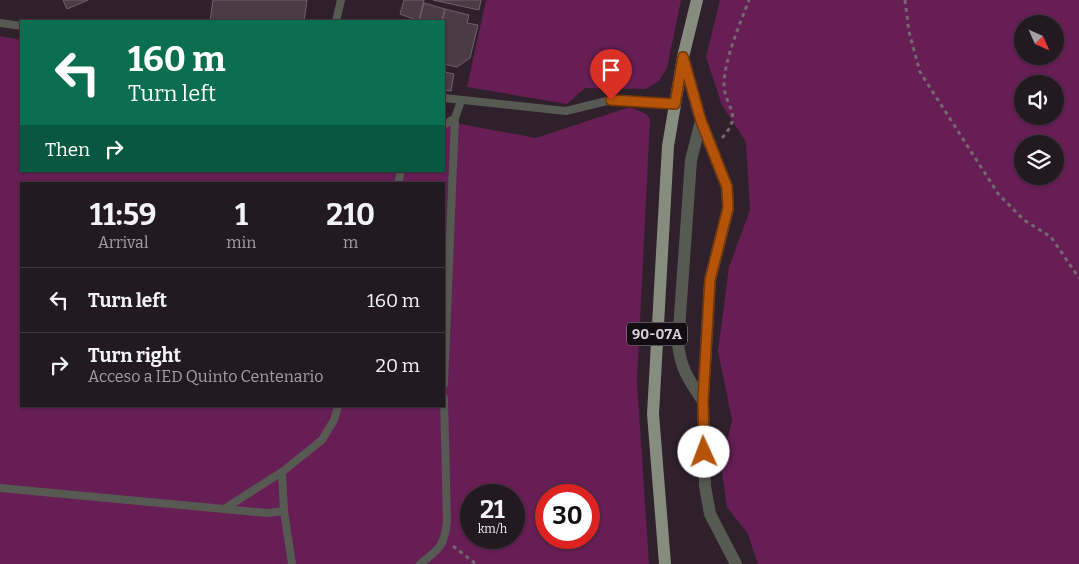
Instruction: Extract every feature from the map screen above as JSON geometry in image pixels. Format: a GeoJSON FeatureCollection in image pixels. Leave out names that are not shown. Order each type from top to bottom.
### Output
{"type":"FeatureCollection","features":[{"type":"Feature","properties":{"kind":"main road","name":"90-07A"},"geometry":{"type":"LineString","coordinates":[[665,564],[653,414],[668,146],[683,57],[697,0]]}},
{"type":"Feature","properties":{"kind":"street"},"geometry":{"type":"LineString","coordinates":[[683,57],[701,121],[727,187],[728,208],[710,280],[703,400],[705,486],[710,514],[736,564]]}},
{"type":"Feature","properties":{"kind":"street"},"geometry":{"type":"LineString","coordinates":[[701,121],[691,160],[678,344],[680,362],[703,400]]}},
{"type":"Feature","properties":{"kind":"lane"},"geometry":{"type":"LineString","coordinates":[[336,20],[341,0]]}},
{"type":"Feature","properties":{"kind":"lane"},"geometry":{"type":"LineString","coordinates":[[0,22],[20,26]]}},
{"type":"Feature","properties":{"kind":"lane"},"geometry":{"type":"LineString","coordinates":[[445,98],[566,111],[611,100],[675,104]]}},
{"type":"Feature","properties":{"kind":"lane"},"geometry":{"type":"LineString","coordinates":[[445,360],[455,118],[461,101]]}},
{"type":"Feature","properties":{"kind":"lane"},"geometry":{"type":"LineString","coordinates":[[445,124],[455,118]]}},
{"type":"Feature","properties":{"kind":"lane"},"geometry":{"type":"LineString","coordinates":[[224,510],[282,472],[322,440],[334,420],[338,407]]}},
{"type":"Feature","properties":{"kind":"lane"},"geometry":{"type":"LineString","coordinates":[[420,564],[438,550],[444,540],[447,522],[444,407]]}},
{"type":"Feature","properties":{"kind":"lane"},"geometry":{"type":"LineString","coordinates":[[282,472],[284,511],[292,564]]}},
{"type":"Feature","properties":{"kind":"lane"},"geometry":{"type":"LineString","coordinates":[[0,488],[224,510],[268,513],[284,511]]}},
{"type":"Feature","properties":{"kind":"path"},"geometry":{"type":"LineString","coordinates":[[711,149],[730,129],[733,112],[724,87],[726,68],[749,0]]}},
{"type":"Feature","properties":{"kind":"path"},"geometry":{"type":"LineString","coordinates":[[905,0],[909,32],[920,72],[999,195],[1024,220],[1052,237],[1079,278]]}},
{"type":"Feature","properties":{"kind":"path"},"geometry":{"type":"LineString","coordinates":[[444,540],[476,564]]}},
{"type":"Feature","properties":{"kind":"shaded area"},"geometry":{"type":"Polygon","coordinates":[[[486,0],[681,0],[667,68],[659,81],[646,89],[585,88],[567,104],[467,87],[486,0]]]}},
{"type":"Feature","properties":{"kind":"shaded area"},"geometry":{"type":"Polygon","coordinates":[[[720,0],[1079,0],[1079,564],[758,564],[748,534],[727,507],[721,466],[732,420],[718,351],[729,267],[750,210],[746,142],[722,105],[706,57],[720,0]]]}},
{"type":"Feature","properties":{"kind":"shaded area"},"geometry":{"type":"Polygon","coordinates":[[[0,36],[20,40],[20,172],[445,172],[445,121],[536,138],[630,107],[646,114],[650,119],[637,382],[649,564],[0,564],[0,36]]]}},
{"type":"Feature","properties":{"kind":"building"},"geometry":{"type":"Polygon","coordinates":[[[63,0],[88,0],[67,9],[63,0]]]}},
{"type":"Feature","properties":{"kind":"building"},"geometry":{"type":"Polygon","coordinates":[[[213,0],[307,0],[304,20],[210,20],[213,0]]]}},
{"type":"Feature","properties":{"kind":"building"},"geometry":{"type":"Polygon","coordinates":[[[404,0],[424,0],[419,20],[400,14],[404,0]]]}},
{"type":"Feature","properties":{"kind":"building"},"geometry":{"type":"Polygon","coordinates":[[[433,0],[481,0],[479,10],[433,0]]]}},
{"type":"Feature","properties":{"kind":"building"},"geometry":{"type":"Polygon","coordinates":[[[424,3],[445,9],[442,20],[419,20],[424,3]]]}},
{"type":"Feature","properties":{"kind":"building"},"geometry":{"type":"Polygon","coordinates":[[[445,9],[469,15],[467,23],[478,25],[470,58],[457,67],[445,64],[445,20],[442,20],[445,9]]]}},
{"type":"Feature","properties":{"kind":"building"},"geometry":{"type":"Polygon","coordinates":[[[445,72],[454,74],[451,91],[445,90],[445,72]]]}},
{"type":"Feature","properties":{"kind":"route"},"geometry":{"type":"LineString","coordinates":[[611,100],[675,104],[683,57],[701,121],[727,187],[728,208],[710,280],[703,400],[704,452]]}}]}
